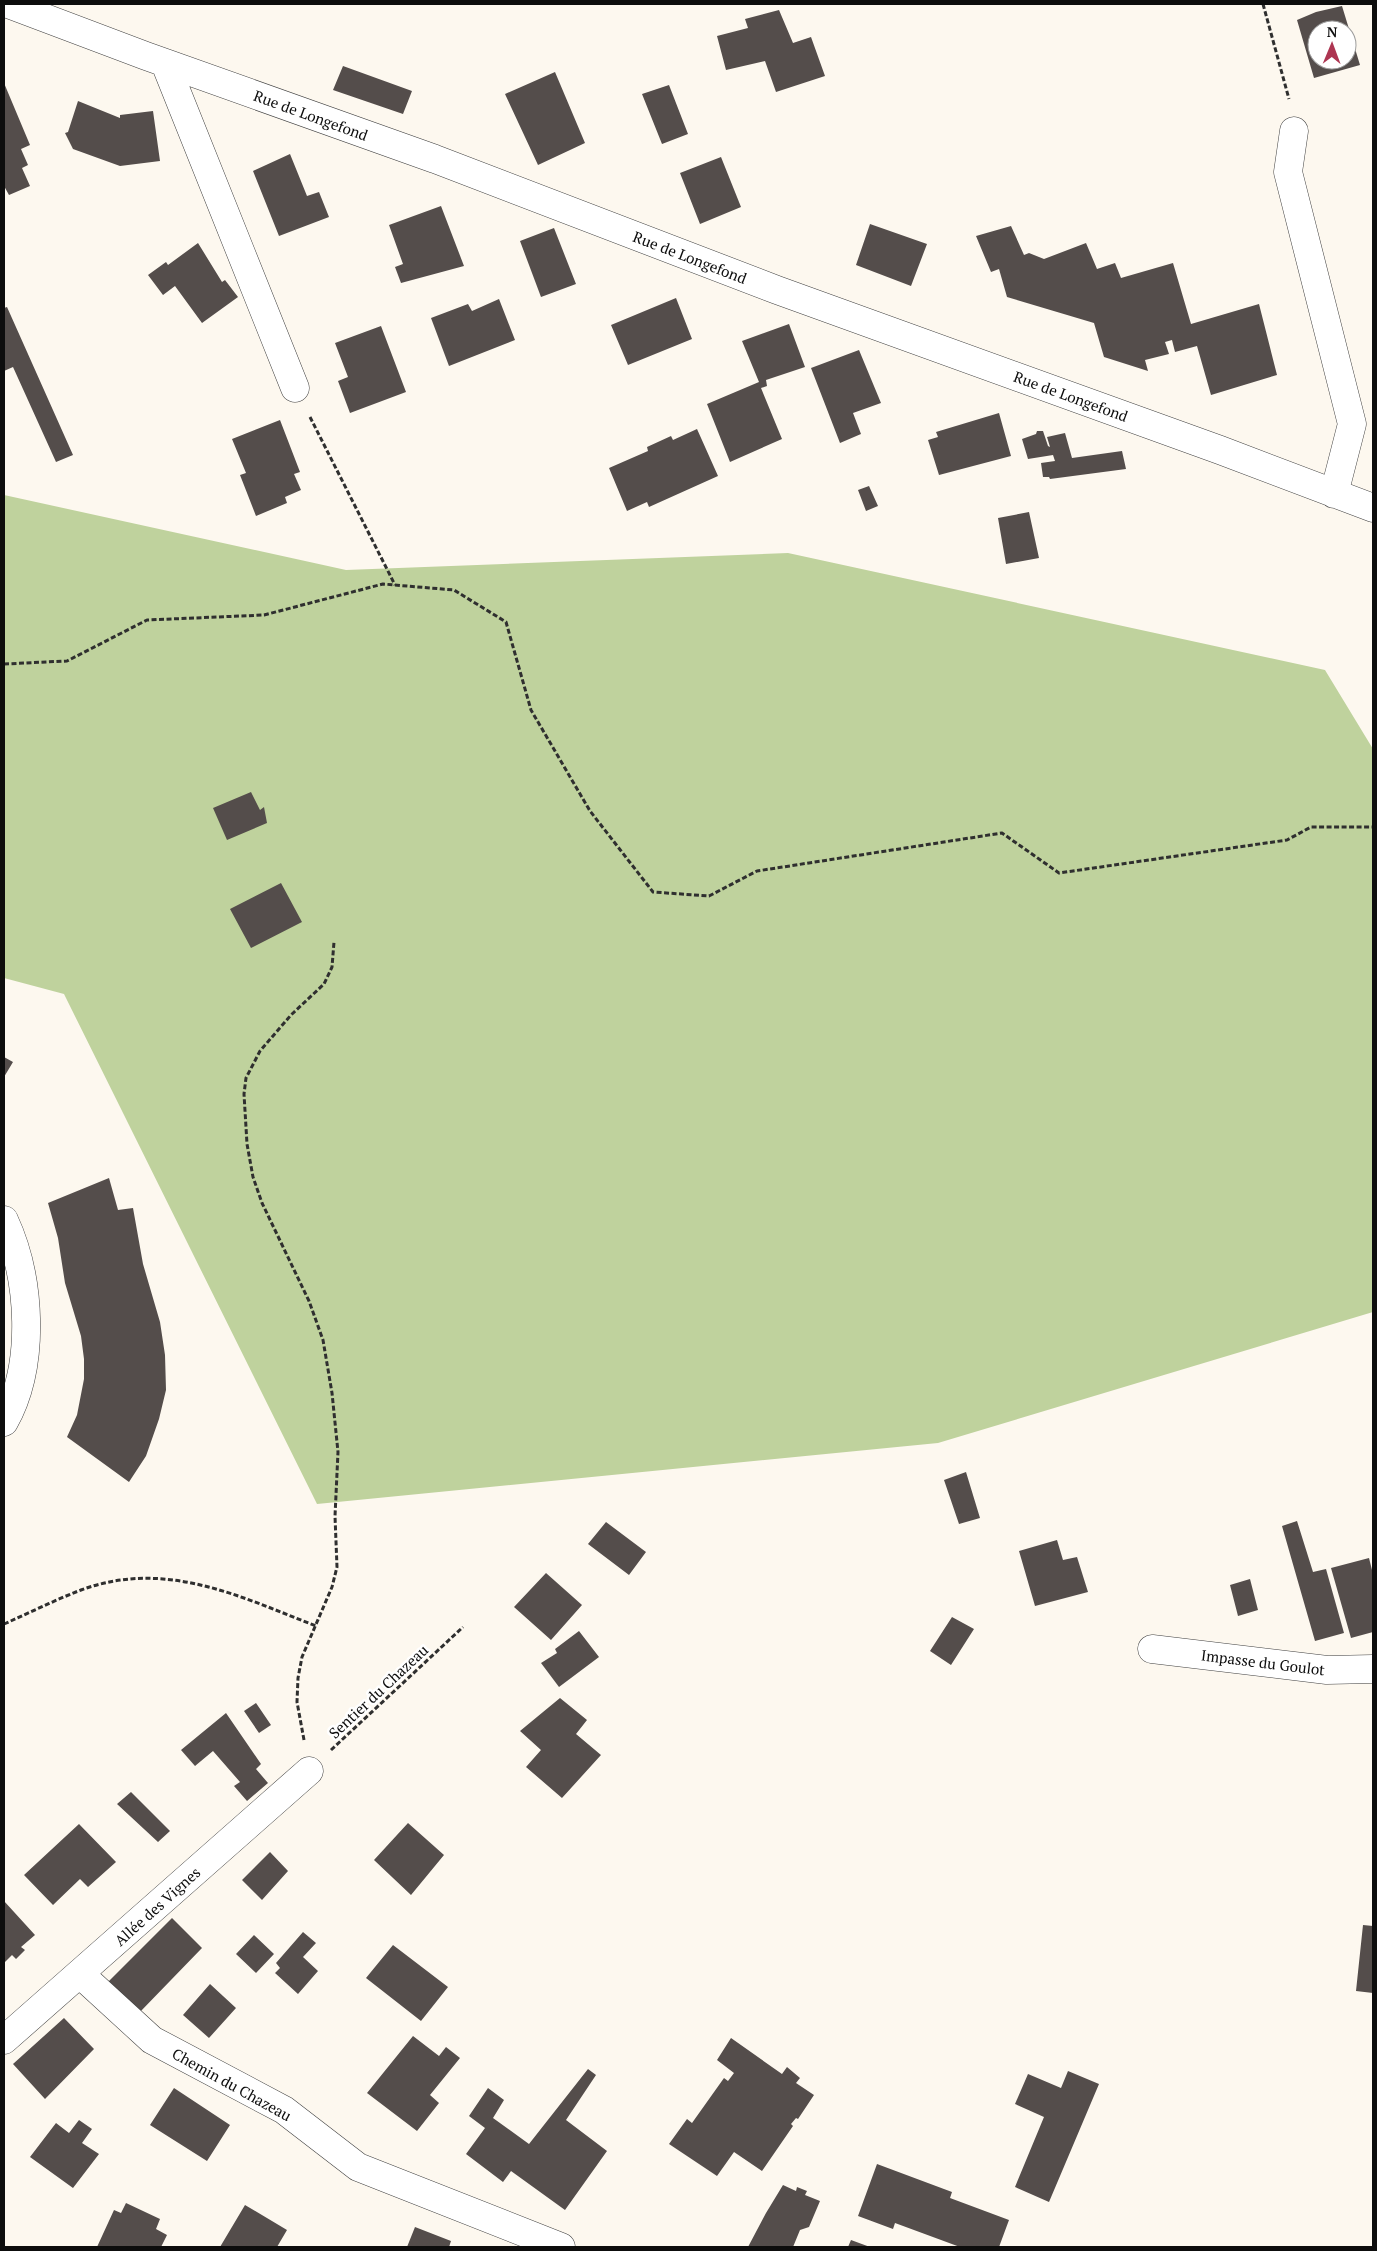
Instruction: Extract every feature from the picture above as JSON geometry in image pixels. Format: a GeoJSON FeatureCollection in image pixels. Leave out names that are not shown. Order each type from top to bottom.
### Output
{"type":"FeatureCollection","features":[{"type":"Feature","properties":{"kind":"street","name":"Rue de Longefond"},"geometry":{"type":"LineString","coordinates":[[8,4],[165,63],[435,159],[777,290],[1220,450],[1373,508]]}},
{"type":"Feature","properties":{"kind":"street"},"geometry":{"type":"LineString","coordinates":[[165,63],[295,388]]}},
{"type":"Feature","properties":{"kind":"street"},"geometry":{"type":"LineString","coordinates":[[1294,131],[1288,172],[1352,424],[1334,494]]}},
{"type":"Feature","properties":{"kind":"street"},"geometry":{"type":"LineString","coordinates":[[4,1220],[10,1233],[18,1263],[27,1320],[24,1358],[17,1389],[4,1422]]}},
{"type":"Feature","properties":{"kind":"street","name":"Impasse du Goulot"},"geometry":{"type":"LineString","coordinates":[[1152,1649],[1327,1670],[1373,1669]]}},
{"type":"Feature","properties":{"kind":"street","name":"Allée des Vignes"},"geometry":{"type":"LineString","coordinates":[[4,2040],[309,1771]]}},
{"type":"Feature","properties":{"kind":"street","name":"Chemin du Chazeau"},"geometry":{"type":"LineString","coordinates":[[80,1974],[152,2040],[284,2110],[358,2167],[561,2247]]}},
{"type":"Feature","properties":{"kind":"path"},"geometry":{"type":"LineString","coordinates":[[1263,4],[1288,91],[1294,131]]}},
{"type":"Feature","properties":{"kind":"path"},"geometry":{"type":"LineString","coordinates":[[295,388],[396,585]]}},
{"type":"Feature","properties":{"kind":"path"},"geometry":{"type":"LineString","coordinates":[[4,664],[67,661],[147,620],[264,615],[383,584],[454,590],[506,622],[532,710],[590,811],[653,892],[709,896],[757,871],[1002,833],[1059,873],[1287,840],[1311,827],[1373,827]]}},
{"type":"Feature","properties":{"kind":"path"},"geometry":{"type":"LineString","coordinates":[[309,1771],[298,1702],[298,1678],[302,1657],[338,1567],[335,1516],[338,1452],[332,1393],[323,1340],[309,1301],[262,1203],[253,1176],[247,1144],[244,1094],[246,1078],[260,1051],[291,1015],[324,984],[332,967],[334,942]]}},
{"type":"Feature","properties":{"kind":"path"},"geometry":{"type":"LineString","coordinates":[[4,1624],[82,1590],[112,1582],[155,1577],[179,1580],[221,1591],[316,1626]]}},
{"type":"Feature","properties":{"kind":"path","name":"Sentier du Chazeau"},"geometry":{"type":"LineString","coordinates":[[309,1771],[463,1628]]}},
{"type":"Feature","properties":{"kind":"green space"},"geometry":{"type":"Polygon","coordinates":[[[4,495],[346,570],[788,553],[1325,670],[1373,749],[1373,1312],[938,1443],[317,1504],[64,994],[4,978],[4,495]]]}},
{"type":"Feature","properties":{"kind":"building"},"geometry":{"type":"Polygon","coordinates":[[[1342,6],[1346,20],[1307,20],[1307,54],[1297,20],[1316,12],[1342,6]]]}},
{"type":"Feature","properties":{"kind":"building"},"geometry":{"type":"Polygon","coordinates":[[[779,10],[793,43],[811,37],[825,76],[776,92],[765,61],[726,70],[717,36],[748,28],[745,19],[779,10]]]}},
{"type":"Feature","properties":{"kind":"building"},"geometry":{"type":"Polygon","coordinates":[[[1357,55],[1360,65],[1357,66],[1357,55]]]}},
{"type":"Feature","properties":{"kind":"building"},"geometry":{"type":"Polygon","coordinates":[[[343,66],[412,91],[403,114],[333,90],[343,66]]]}},
{"type":"Feature","properties":{"kind":"building"},"geometry":{"type":"Polygon","coordinates":[[[1312,70],[1342,70],[1314,78],[1312,70]]]}},
{"type":"Feature","properties":{"kind":"building"},"geometry":{"type":"Polygon","coordinates":[[[555,72],[585,143],[538,165],[505,94],[555,72]]]}},
{"type":"Feature","properties":{"kind":"building"},"geometry":{"type":"Polygon","coordinates":[[[4,83],[30,145],[21,149],[28,165],[22,168],[30,186],[9,195],[4,186],[4,83]]]}},
{"type":"Feature","properties":{"kind":"building"},"geometry":{"type":"Polygon","coordinates":[[[669,85],[688,134],[662,144],[642,94],[669,85]]]}},
{"type":"Feature","properties":{"kind":"building"},"geometry":{"type":"Polygon","coordinates":[[[78,101],[120,118],[120,115],[153,111],[160,161],[120,166],[73,149],[65,133],[68,132],[78,101]]]}},
{"type":"Feature","properties":{"kind":"building"},"geometry":{"type":"Polygon","coordinates":[[[290,154],[307,196],[319,192],[329,217],[279,236],[253,171],[290,154]]]}},
{"type":"Feature","properties":{"kind":"building"},"geometry":{"type":"Polygon","coordinates":[[[721,157],[741,207],[700,224],[680,173],[721,157]]]}},
{"type":"Feature","properties":{"kind":"building"},"geometry":{"type":"Polygon","coordinates":[[[441,206],[464,266],[401,283],[395,267],[403,264],[389,225],[441,206]]]}},
{"type":"Feature","properties":{"kind":"building"},"geometry":{"type":"Polygon","coordinates":[[[870,224],[927,244],[911,286],[856,265],[870,224]]]}},
{"type":"Feature","properties":{"kind":"building"},"geometry":{"type":"Polygon","coordinates":[[[1011,226],[1024,255],[1029,253],[1044,259],[1086,243],[1097,269],[1115,263],[1121,278],[1173,263],[1191,324],[1259,304],[1277,375],[1211,395],[1197,346],[1175,352],[1172,340],[1165,342],[1169,354],[1145,360],[1148,371],[1104,357],[1094,323],[1007,297],[999,269],[991,272],[976,236],[1011,226]]]}},
{"type":"Feature","properties":{"kind":"building"},"geometry":{"type":"Polygon","coordinates":[[[554,228],[576,284],[541,297],[520,241],[554,228]]]}},
{"type":"Feature","properties":{"kind":"building"},"geometry":{"type":"Polygon","coordinates":[[[198,243],[222,282],[225,280],[238,297],[202,323],[175,286],[163,295],[148,275],[166,262],[168,265],[198,243]]]}},
{"type":"Feature","properties":{"kind":"building"},"geometry":{"type":"Polygon","coordinates":[[[676,298],[692,339],[628,365],[611,325],[676,298]]]}},
{"type":"Feature","properties":{"kind":"building"},"geometry":{"type":"Polygon","coordinates":[[[499,299],[515,340],[449,366],[431,318],[468,304],[472,311],[499,299]]]}},
{"type":"Feature","properties":{"kind":"building"},"geometry":{"type":"Polygon","coordinates":[[[7,307],[73,455],[56,462],[13,367],[4,371],[4,308],[7,307]]]}},
{"type":"Feature","properties":{"kind":"building"},"geometry":{"type":"Polygon","coordinates":[[[789,324],[805,367],[766,380],[767,386],[761,388],[782,439],[730,462],[707,404],[759,382],[742,341],[789,324]]]}},
{"type":"Feature","properties":{"kind":"building"},"geometry":{"type":"Polygon","coordinates":[[[381,326],[406,392],[350,413],[338,381],[348,377],[335,343],[381,326]]]}},
{"type":"Feature","properties":{"kind":"building"},"geometry":{"type":"Polygon","coordinates":[[[859,350],[881,403],[853,413],[861,434],[840,443],[811,368],[859,350]]]}},
{"type":"Feature","properties":{"kind":"building"},"geometry":{"type":"Polygon","coordinates":[[[999,413],[1011,456],[939,475],[928,440],[938,437],[936,432],[999,413]]]}},
{"type":"Feature","properties":{"kind":"building"},"geometry":{"type":"Polygon","coordinates":[[[280,420],[300,472],[294,474],[301,490],[285,497],[287,503],[256,516],[240,475],[246,473],[232,439],[280,420]]]}},
{"type":"Feature","properties":{"kind":"building"},"geometry":{"type":"Polygon","coordinates":[[[697,429],[718,476],[649,507],[647,502],[627,511],[609,468],[648,451],[647,447],[671,436],[673,440],[697,429]]]}},
{"type":"Feature","properties":{"kind":"building"},"geometry":{"type":"Polygon","coordinates":[[[1037,431],[1043,431],[1050,447],[1047,437],[1065,433],[1072,458],[1122,451],[1126,469],[1050,479],[1049,477],[1043,477],[1041,463],[1055,461],[1053,455],[1028,459],[1022,439],[1036,434],[1037,431]]]}},
{"type":"Feature","properties":{"kind":"building"},"geometry":{"type":"Polygon","coordinates":[[[869,486],[878,506],[866,511],[858,490],[869,486]]]}},
{"type":"Feature","properties":{"kind":"building"},"geometry":{"type":"Polygon","coordinates":[[[1029,512],[1039,558],[1006,564],[998,518],[1029,512]]]}},
{"type":"Feature","properties":{"kind":"building"},"geometry":{"type":"Polygon","coordinates":[[[251,792],[260,810],[264,807],[267,823],[227,840],[213,808],[251,792]]]}},
{"type":"Feature","properties":{"kind":"building"},"geometry":{"type":"Polygon","coordinates":[[[281,883],[302,922],[251,948],[230,909],[281,883]]]}},
{"type":"Feature","properties":{"kind":"building"},"geometry":{"type":"Polygon","coordinates":[[[4,1057],[13,1062],[4,1077],[4,1057]]]}},
{"type":"Feature","properties":{"kind":"building"},"geometry":{"type":"Polygon","coordinates":[[[109,1178],[118,1210],[133,1208],[143,1264],[160,1322],[165,1355],[166,1390],[159,1419],[146,1456],[129,1482],[67,1437],[77,1415],[84,1379],[84,1359],[81,1336],[65,1283],[58,1238],[48,1203],[109,1178]]]}},
{"type":"Feature","properties":{"kind":"building"},"geometry":{"type":"Polygon","coordinates":[[[966,1472],[980,1518],[959,1524],[944,1480],[966,1472]]]}},
{"type":"Feature","properties":{"kind":"building"},"geometry":{"type":"Polygon","coordinates":[[[1297,1521],[1313,1572],[1326,1569],[1344,1633],[1315,1641],[1282,1526],[1297,1521]]]}},
{"type":"Feature","properties":{"kind":"building"},"geometry":{"type":"Polygon","coordinates":[[[606,1522],[646,1552],[629,1575],[588,1544],[606,1522]]]}},
{"type":"Feature","properties":{"kind":"building"},"geometry":{"type":"Polygon","coordinates":[[[1057,1540],[1063,1560],[1077,1557],[1088,1592],[1035,1606],[1019,1551],[1057,1540]]]}},
{"type":"Feature","properties":{"kind":"building"},"geometry":{"type":"Polygon","coordinates":[[[1369,1558],[1373,1574],[1373,1632],[1351,1638],[1331,1568],[1369,1558]]]}},
{"type":"Feature","properties":{"kind":"building"},"geometry":{"type":"Polygon","coordinates":[[[546,1573],[582,1605],[551,1640],[514,1607],[546,1573]]]}},
{"type":"Feature","properties":{"kind":"building"},"geometry":{"type":"Polygon","coordinates":[[[1250,1579],[1258,1610],[1238,1616],[1230,1585],[1250,1579]]]}},
{"type":"Feature","properties":{"kind":"building"},"geometry":{"type":"Polygon","coordinates":[[[952,1617],[974,1629],[951,1665],[930,1651],[952,1617]]]}},
{"type":"Feature","properties":{"kind":"building"},"geometry":{"type":"Polygon","coordinates":[[[579,1631],[599,1657],[559,1687],[541,1663],[557,1653],[555,1649],[579,1631]]]}},
{"type":"Feature","properties":{"kind":"building"},"geometry":{"type":"Polygon","coordinates":[[[560,1698],[587,1720],[576,1734],[601,1755],[562,1798],[526,1767],[541,1750],[520,1731],[560,1698]]]}},
{"type":"Feature","properties":{"kind":"building"},"geometry":{"type":"Polygon","coordinates":[[[256,1703],[271,1725],[259,1733],[244,1711],[256,1703]]]}},
{"type":"Feature","properties":{"kind":"building"},"geometry":{"type":"Polygon","coordinates":[[[226,1713],[261,1764],[256,1769],[268,1783],[247,1801],[234,1786],[240,1782],[213,1751],[195,1766],[181,1750],[226,1713]]]}},
{"type":"Feature","properties":{"kind":"building"},"geometry":{"type":"Polygon","coordinates":[[[131,1792],[170,1831],[158,1842],[117,1804],[131,1792]]]}},
{"type":"Feature","properties":{"kind":"building"},"geometry":{"type":"Polygon","coordinates":[[[408,1823],[444,1855],[411,1895],[374,1860],[408,1823]]]}},
{"type":"Feature","properties":{"kind":"building"},"geometry":{"type":"Polygon","coordinates":[[[79,1824],[116,1862],[88,1887],[80,1879],[53,1905],[24,1875],[79,1824]]]}},
{"type":"Feature","properties":{"kind":"building"},"geometry":{"type":"Polygon","coordinates":[[[270,1852],[288,1871],[262,1900],[242,1880],[270,1852]]]}},
{"type":"Feature","properties":{"kind":"building"},"geometry":{"type":"Polygon","coordinates":[[[4,1901],[35,1935],[21,1947],[25,1950],[16,1959],[12,1955],[4,1963],[4,1901]]]}},
{"type":"Feature","properties":{"kind":"building"},"geometry":{"type":"Polygon","coordinates":[[[172,1918],[202,1948],[139,2013],[108,1982],[172,1918]]]}},
{"type":"Feature","properties":{"kind":"building"},"geometry":{"type":"Polygon","coordinates":[[[1363,1925],[1373,1926],[1373,1993],[1356,1991],[1363,1925]]]}},
{"type":"Feature","properties":{"kind":"building"},"geometry":{"type":"Polygon","coordinates":[[[303,1932],[316,1943],[303,1957],[318,1971],[298,1994],[275,1973],[280,1968],[276,1963],[303,1932]]]}},
{"type":"Feature","properties":{"kind":"building"},"geometry":{"type":"Polygon","coordinates":[[[254,1935],[274,1954],[256,1973],[236,1954],[254,1935]]]}},
{"type":"Feature","properties":{"kind":"building"},"geometry":{"type":"Polygon","coordinates":[[[393,1945],[448,1987],[421,2021],[366,1978],[393,1945]]]}},
{"type":"Feature","properties":{"kind":"building"},"geometry":{"type":"Polygon","coordinates":[[[210,1984],[236,2008],[209,2038],[183,2015],[210,1984]]]}},
{"type":"Feature","properties":{"kind":"building"},"geometry":{"type":"Polygon","coordinates":[[[64,2018],[94,2049],[45,2099],[13,2064],[64,2018]]]}},
{"type":"Feature","properties":{"kind":"building"},"geometry":{"type":"Polygon","coordinates":[[[413,2036],[439,2056],[446,2047],[460,2058],[430,2095],[439,2103],[417,2131],[367,2093],[413,2036]]]}},
{"type":"Feature","properties":{"kind":"building"},"geometry":{"type":"Polygon","coordinates":[[[731,2038],[782,2074],[787,2067],[800,2078],[796,2083],[814,2095],[798,2119],[796,2118],[791,2124],[793,2126],[762,2171],[734,2152],[717,2176],[669,2144],[687,2119],[692,2123],[724,2078],[728,2081],[734,2073],[717,2060],[731,2038]]]}},
{"type":"Feature","properties":{"kind":"building"},"geometry":{"type":"Polygon","coordinates":[[[588,2069],[596,2075],[566,2120],[607,2151],[565,2210],[511,2171],[503,2182],[466,2154],[485,2128],[469,2116],[488,2088],[504,2100],[493,2118],[529,2144],[588,2069]]]}},
{"type":"Feature","properties":{"kind":"building"},"geometry":{"type":"Polygon","coordinates":[[[1068,2071],[1099,2084],[1049,2202],[1015,2187],[1044,2117],[1015,2104],[1028,2074],[1061,2088],[1068,2071]]]}},
{"type":"Feature","properties":{"kind":"building"},"geometry":{"type":"Polygon","coordinates":[[[174,2088],[230,2125],[207,2161],[150,2125],[174,2088]]]}},
{"type":"Feature","properties":{"kind":"building"},"geometry":{"type":"Polygon","coordinates":[[[79,2120],[92,2129],[82,2143],[99,2154],[73,2188],[30,2157],[56,2123],[69,2133],[79,2120]]]}},
{"type":"Feature","properties":{"kind":"building"},"geometry":{"type":"Polygon","coordinates":[[[877,2164],[952,2192],[950,2198],[1009,2220],[999,2247],[960,2247],[895,2223],[893,2229],[858,2216],[877,2164]]]}},
{"type":"Feature","properties":{"kind":"building"},"geometry":{"type":"Polygon","coordinates":[[[783,2185],[796,2191],[797,2187],[807,2191],[805,2195],[820,2201],[809,2227],[800,2230],[793,2247],[748,2247],[766,2213],[783,2185]]]}},
{"type":"Feature","properties":{"kind":"building"},"geometry":{"type":"Polygon","coordinates":[[[126,2203],[160,2219],[156,2229],[167,2235],[161,2247],[97,2247],[114,2210],[121,2213],[126,2203]]]}},
{"type":"Feature","properties":{"kind":"building"},"geometry":{"type":"Polygon","coordinates":[[[245,2205],[287,2230],[277,2247],[220,2247],[245,2205]]]}},
{"type":"Feature","properties":{"kind":"building"},"geometry":{"type":"Polygon","coordinates":[[[415,2227],[451,2241],[449,2247],[407,2247],[415,2227]]]}},
{"type":"Feature","properties":{"kind":"building"},"geometry":{"type":"Polygon","coordinates":[[[851,2240],[870,2247],[848,2247],[851,2240]]]}}]}
